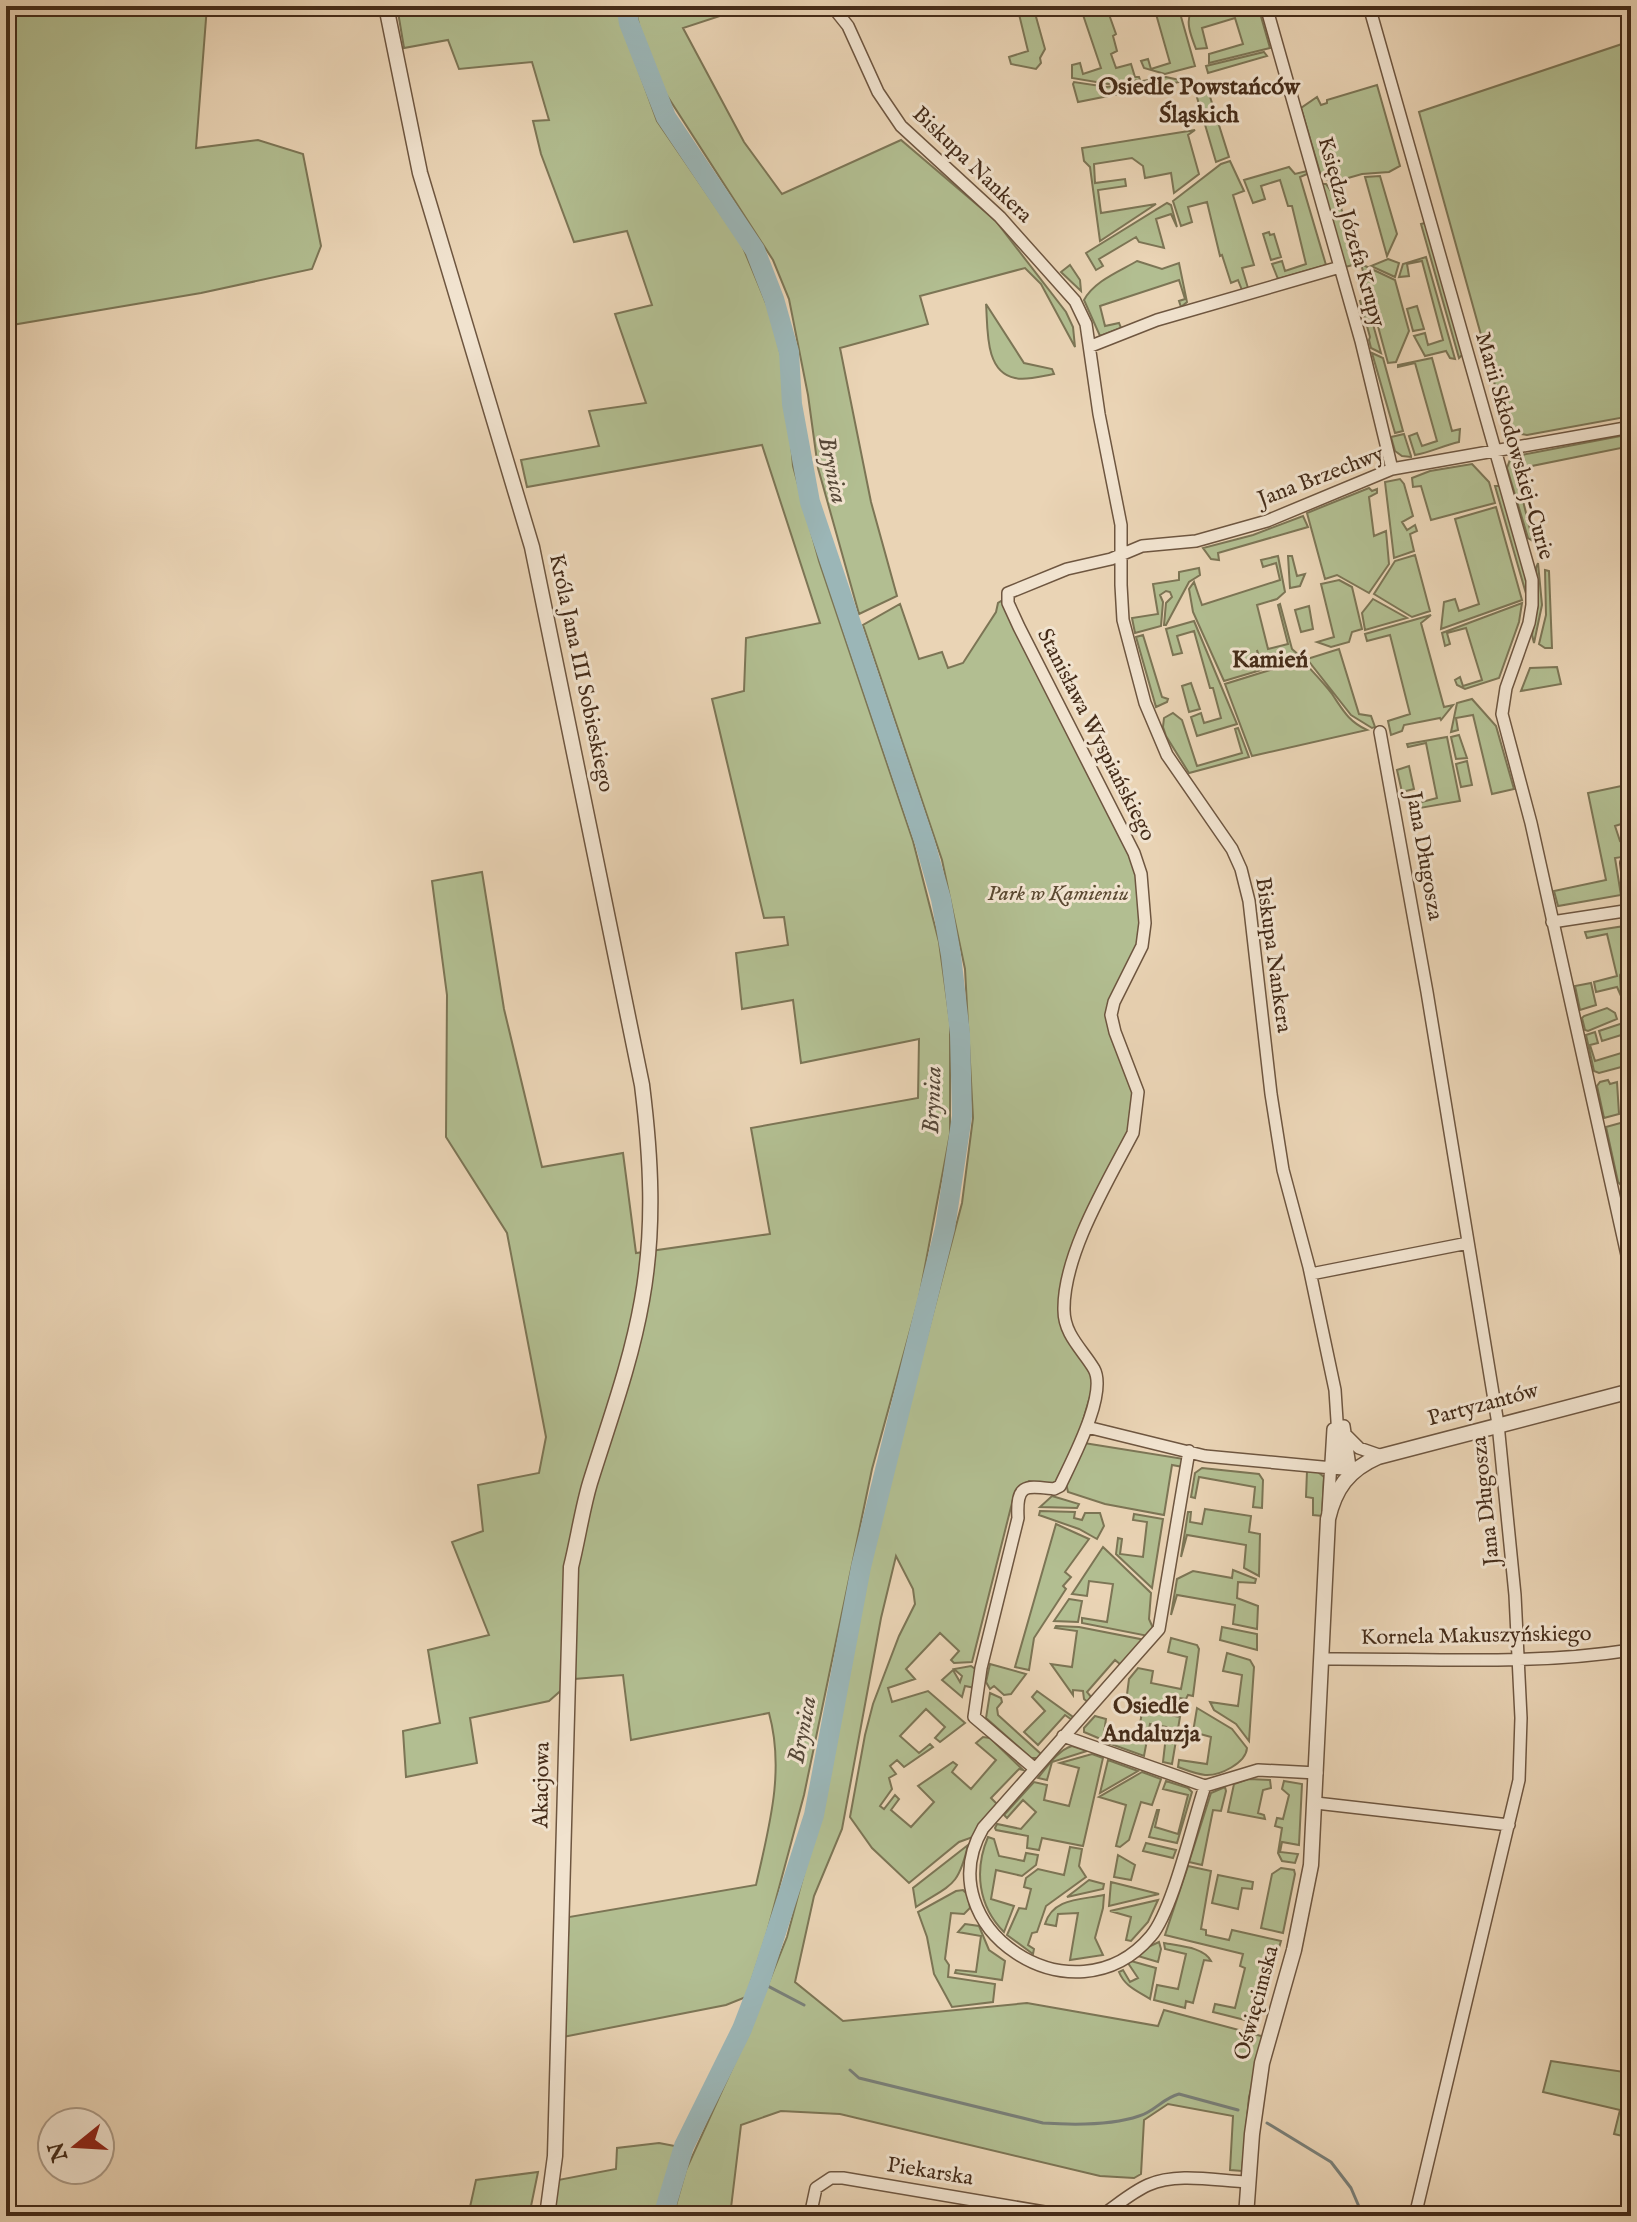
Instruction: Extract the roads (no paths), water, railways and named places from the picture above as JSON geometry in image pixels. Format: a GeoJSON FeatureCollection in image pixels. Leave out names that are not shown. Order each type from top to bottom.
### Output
{"type":"FeatureCollection","features":[{"type":"Feature","properties":{"kind":"street","name":"Króla Jana III Sobieskiego"},"geometry":{"type":"LineString","coordinates":[[386,6],[420,173],[532,547],[642,1085],[650,1151],[651,1208],[643,1298],[629,1362]]}},
{"type":"Feature","properties":{"kind":"street","name":"Biskupa Nankera"},"geometry":{"type":"LineString","coordinates":[[833,6],[848,26],[878,92],[893,116],[910,136],[1000,217],[1055,277],[1082,314],[1091,346],[1099,414],[1121,525],[1123,620],[1154,731],[1167,755],[1226,839],[1244,879],[1253,923],[1271,1094],[1283,1170],[1311,1274],[1336,1406],[1340,1469]]}},
{"type":"Feature","properties":{"kind":"street","name":"Księdza Józefa Krupy"},"geometry":{"type":"LineString","coordinates":[[1266,6],[1340,267],[1392,469]]}},
{"type":"Feature","properties":{"kind":"street","name":"Marii Skłodowskiej-Curie"},"geometry":{"type":"LineString","coordinates":[[1369,6],[1532,580],[1529,623],[1506,688],[1502,714],[1531,823],[1631,1273]]}},
{"type":"Feature","properties":{"kind":"street"},"geometry":{"type":"LineString","coordinates":[[1091,346],[1157,320],[1340,267]]}},
{"type":"Feature","properties":{"kind":"street","name":"Jana Brzechwy"},"geometry":{"type":"LineString","coordinates":[[1122,555],[1142,546],[1196,541],[1267,521],[1392,469],[1631,427]]}},
{"type":"Feature","properties":{"kind":"street","name":"Stanisława Wyspiańskiego"},"geometry":{"type":"LineString","coordinates":[[1034,1768],[974,1717],[981,1668],[1018,1518],[1017,1502],[1022,1491],[1029,1486],[1054,1489],[1060,1486],[1087,1427],[1097,1378],[1068,1329],[1064,1308],[1079,1244],[1133,1133],[1137,1118],[1136,1082],[1111,1015],[1114,1002],[1142,946],[1145,923],[1141,874],[1134,853],[1047,686],[1006,598],[1008,593],[1067,569],[1122,555]]}},
{"type":"Feature","properties":{"kind":"street","name":"Jana Długosza"},"geometry":{"type":"LineString","coordinates":[[1380,732],[1400,832],[1498,1424],[1513,1563],[1521,1759],[1509,1825],[1415,2216]]}},
{"type":"Feature","properties":{"kind":"street"},"geometry":{"type":"LineString","coordinates":[[1552,922],[1631,909],[1626,863],[1631,853]]}},
{"type":"Feature","properties":{"kind":"street"},"geometry":{"type":"LineString","coordinates":[[1311,1274],[1468,1243]]}},
{"type":"Feature","properties":{"kind":"street","name":"Akacjowa"},"geometry":{"type":"LineString","coordinates":[[547,2216],[555,2156],[571,1567],[589,1487],[629,1362]]}},
{"type":"Feature","properties":{"kind":"street","name":"Partyzantów"},"geometry":{"type":"LineString","coordinates":[[1340,1469],[1498,1424],[1631,1391]]}},
{"type":"Feature","properties":{"kind":"street","name":"Biskupa Nankera"},"geometry":{"type":"LineString","coordinates":[[1336,1406],[1346,1436],[1340,1469]]}},
{"type":"Feature","properties":{"kind":"street"},"geometry":{"type":"LineString","coordinates":[[1087,1427],[1205,1456],[1340,1469]]}},
{"type":"Feature","properties":{"kind":"street"},"geometry":{"type":"LineString","coordinates":[[1346,1436],[1359,1448],[1382,1456]]}},
{"type":"Feature","properties":{"kind":"street"},"geometry":{"type":"LineString","coordinates":[[1189,1451],[1159,1629],[1034,1768],[976,1840],[968,1879],[991,1930],[1024,1959],[1048,1970],[1077,1973],[1104,1968],[1126,1958],[1153,1934],[1170,1896],[1205,1786]]}},
{"type":"Feature","properties":{"kind":"street","name":"Oświęcimska"},"geometry":{"type":"LineString","coordinates":[[1328,1519],[1340,1469]]}},
{"type":"Feature","properties":{"kind":"street","name":"Oświęcimska"},"geometry":{"type":"LineString","coordinates":[[1246,2216],[1252,2134],[1262,2063],[1303,1915],[1311,1865],[1328,1519],[1340,1469]]}},
{"type":"Feature","properties":{"kind":"street","name":"Kornela Makuszyńskiego"},"geometry":{"type":"LineString","coordinates":[[1321,1659],[1518,1659],[1631,1650]]}},
{"type":"Feature","properties":{"kind":"street"},"geometry":{"type":"LineString","coordinates":[[1063,1736],[1205,1786],[1258,1770],[1317,1773]]}},
{"type":"Feature","properties":{"kind":"street"},"geometry":{"type":"LineString","coordinates":[[1316,1803],[1509,1825]]}},
{"type":"Feature","properties":{"kind":"street","name":"Piekarska"},"geometry":{"type":"LineString","coordinates":[[810,2216],[816,2188],[831,2178],[843,2178],[1068,2216]]}},
{"type":"Feature","properties":{"kind":"street"},"geometry":{"type":"LineString","coordinates":[[1101,2216],[1140,2189],[1162,2180],[1249,2182]]}},
{"type":"Feature","properties":{"kind":"waterway","name":"Brynica"},"geometry":{"type":"LineString","coordinates":[[626,6],[629,23],[666,117],[755,250],[774,299],[789,352],[792,404],[810,502],[941,899],[960,1034],[962,1116],[945,1228],[861,1567],[814,1815],[760,1982],[742,2029],[684,2146],[663,2216]]}},
{"type":"Feature","properties":{"kind":"waterway"},"geometry":{"type":"LineString","coordinates":[[760,1982],[804,2005]]}},
{"type":"Feature","properties":{"kind":"waterway"},"geometry":{"type":"LineString","coordinates":[[850,2070],[859,2078],[1043,2123],[1116,2122],[1144,2114],[1179,2094],[1238,2110]]}},
{"type":"Feature","properties":{"kind":"waterway"},"geometry":{"type":"LineString","coordinates":[[1267,2123],[1331,2162],[1351,2188],[1363,2216]]}},
{"type":"Feature","properties":{"kind":"district","name":"Osiedle Powstańców Śląskich"},"geometry":{"type":"Point","coordinates":[1199,101]}},
{"type":"Feature","properties":{"kind":"district","name":"Kamień"},"geometry":{"type":"Point","coordinates":[1270,660]}},
{"type":"Feature","properties":{"kind":"district","name":"Osiedle Andaluzja"},"geometry":{"type":"Point","coordinates":[1151,1720]}},
{"type":"Feature","properties":{"kind":"park label","name":"Park w Kamieniu"},"geometry":{"type":"Point","coordinates":[1058,894]}}]}
